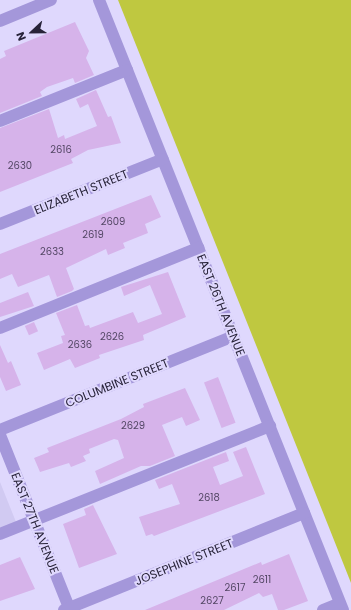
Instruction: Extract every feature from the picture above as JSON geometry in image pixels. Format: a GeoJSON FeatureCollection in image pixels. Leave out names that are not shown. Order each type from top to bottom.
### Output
{"type":"FeatureCollection","features":[{"type":"Feature","properties":{"kind":"street"},"geometry":{"type":"LineString","coordinates":[[0,21],[52,0]]}},
{"type":"Feature","properties":{"kind":"street","name":"EAST 26TH AVENUE"},"geometry":{"type":"LineString","coordinates":[[99,0],[342,606]]}},
{"type":"Feature","properties":{"kind":"street"},"geometry":{"type":"LineString","coordinates":[[0,121],[127,70]]}},
{"type":"Feature","properties":{"kind":"street","name":"ELIZABETH STREET"},"geometry":{"type":"LineString","coordinates":[[0,224],[163,159]]}},
{"type":"Feature","properties":{"kind":"street"},"geometry":{"type":"LineString","coordinates":[[0,328],[198,248]]}},
{"type":"Feature","properties":{"kind":"street","name":"COLUMBINE STREET"},"geometry":{"type":"LineString","coordinates":[[0,430],[234,336]]}},
{"type":"Feature","properties":{"kind":"street"},"geometry":{"type":"LineString","coordinates":[[0,534],[270,426]]}},
{"type":"Feature","properties":{"kind":"street","name":"EAST 27TH AVENUE"},"geometry":{"type":"LineString","coordinates":[[0,435],[68,609]]}},
{"type":"Feature","properties":{"kind":"street","name":"JOSEPHINE STREET"},"geometry":{"type":"LineString","coordinates":[[68,609],[304,513]]}},
{"type":"Feature","properties":{"kind":"street"},"geometry":{"type":"LineString","coordinates":[[323,610],[342,606]]}},
{"type":"Feature","properties":{"kind":"shaded area"},"geometry":{"type":"Polygon","coordinates":[[[0,482],[18,527],[0,534],[0,482]]]}},
{"type":"Feature","properties":{"kind":"green space"},"geometry":{"type":"Polygon","coordinates":[[[118,0],[351,0],[351,583],[328,525],[118,0]]]}},
{"type":"Feature","properties":{"kind":"building"},"geometry":{"type":"Polygon","coordinates":[[[75,22],[89,51],[86,58],[94,75],[75,83],[73,78],[47,87],[40,92],[42,96],[0,113],[0,59],[6,56],[4,51],[75,22]]]}},
{"type":"Feature","properties":{"kind":"building"},"geometry":{"type":"Polygon","coordinates":[[[96,90],[108,117],[111,116],[121,143],[88,150],[71,159],[73,163],[0,192],[0,128],[49,109],[58,138],[64,135],[65,139],[97,126],[88,104],[80,108],[76,99],[96,90]]]}},
{"type":"Feature","properties":{"kind":"building"},"geometry":{"type":"Polygon","coordinates":[[[151,195],[161,217],[145,224],[148,233],[123,243],[125,248],[108,255],[106,249],[66,268],[74,289],[72,291],[57,297],[49,275],[18,287],[12,274],[0,279],[0,254],[151,195]]]}},
{"type":"Feature","properties":{"kind":"building"},"geometry":{"type":"Polygon","coordinates":[[[168,272],[186,317],[143,335],[144,340],[99,355],[100,358],[75,368],[70,359],[44,370],[37,353],[63,343],[61,336],[65,335],[56,313],[77,305],[85,326],[89,325],[90,328],[133,312],[138,323],[162,314],[150,285],[124,296],[121,287],[168,272]]]}},
{"type":"Feature","properties":{"kind":"building"},"geometry":{"type":"Polygon","coordinates":[[[28,292],[34,306],[0,317],[0,303],[28,292]]]}},
{"type":"Feature","properties":{"kind":"building"},"geometry":{"type":"Polygon","coordinates":[[[34,322],[38,331],[29,335],[25,326],[34,322]]]}},
{"type":"Feature","properties":{"kind":"building"},"geometry":{"type":"Polygon","coordinates":[[[0,345],[8,363],[11,361],[21,385],[6,391],[0,377],[0,345]]]}},
{"type":"Feature","properties":{"kind":"building"},"geometry":{"type":"Polygon","coordinates":[[[218,377],[236,423],[222,428],[204,382],[218,377]]]}},
{"type":"Feature","properties":{"kind":"building"},"geometry":{"type":"Polygon","coordinates":[[[185,388],[200,420],[186,426],[182,417],[162,425],[175,456],[150,466],[141,466],[100,484],[95,471],[124,458],[118,440],[114,439],[89,449],[90,453],[83,456],[86,461],[71,467],[69,463],[40,472],[34,458],[49,452],[47,448],[121,419],[144,407],[143,404],[185,388]]]}},
{"type":"Feature","properties":{"kind":"building"},"geometry":{"type":"Polygon","coordinates":[[[246,447],[265,494],[154,536],[152,534],[146,536],[139,517],[180,504],[172,484],[159,489],[155,480],[226,452],[229,461],[213,467],[220,485],[243,476],[233,452],[246,447]]]}},
{"type":"Feature","properties":{"kind":"building"},"geometry":{"type":"Polygon","coordinates":[[[93,505],[117,554],[79,568],[63,524],[86,515],[84,509],[93,505]]]}},
{"type":"Feature","properties":{"kind":"building"},"geometry":{"type":"Polygon","coordinates":[[[289,554],[308,601],[284,610],[278,610],[272,594],[263,597],[259,593],[224,610],[145,610],[261,562],[262,565],[289,554]]]}},
{"type":"Feature","properties":{"kind":"building"},"geometry":{"type":"Polygon","coordinates":[[[20,557],[35,589],[0,601],[0,565],[20,557]]]}}]}
